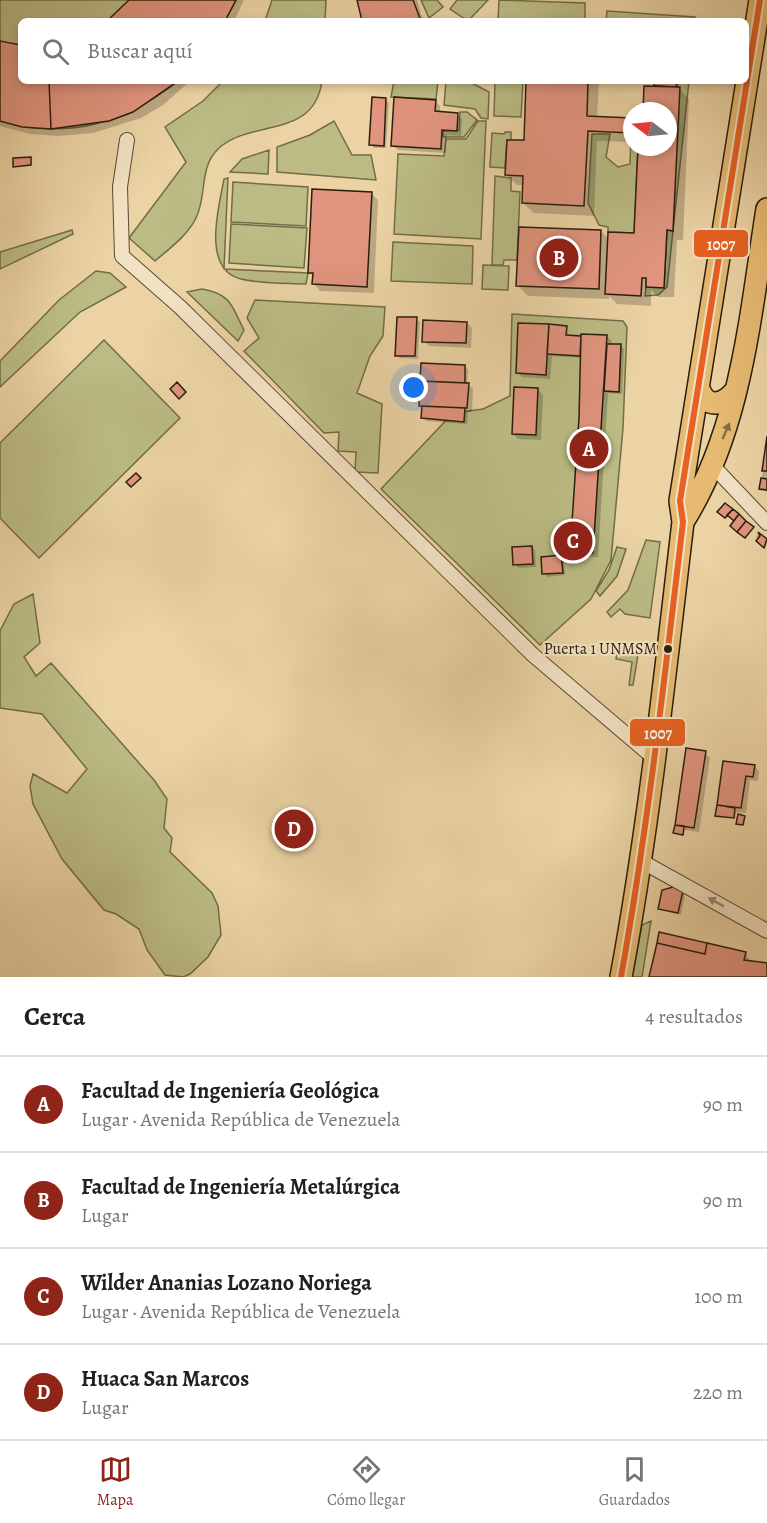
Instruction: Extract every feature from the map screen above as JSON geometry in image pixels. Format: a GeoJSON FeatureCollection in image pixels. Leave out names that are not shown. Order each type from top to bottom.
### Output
{"type":"FeatureCollection","features":[{"type":"Feature","properties":{"kind":"main road"},"geometry":{"type":"LineString","coordinates":[[749,70],[760,0]]}},
{"type":"Feature","properties":{"kind":"main road"},"geometry":{"type":"LineString","coordinates":[[621,977],[641,861],[654,758],[683,522],[680,501],[747,84]]}},
{"type":"Feature","properties":{"kind":"main road"},"geometry":{"type":"LineString","coordinates":[[683,522],[694,505],[730,422],[760,296],[767,209]]}},
{"type":"Feature","properties":{"kind":"main road"},"geometry":{"type":"LineString","coordinates":[[699,389],[702,396],[716,404],[724,402],[736,390]]}},
{"type":"Feature","properties":{"kind":"street"},"geometry":{"type":"LineString","coordinates":[[127,140],[120,187],[122,256],[180,306],[533,655],[654,758]]}},
{"type":"Feature","properties":{"kind":"street"},"geometry":{"type":"LineString","coordinates":[[711,464],[767,523]]}},
{"type":"Feature","properties":{"kind":"street"},"geometry":{"type":"LineString","coordinates":[[641,861],[767,931]]}},
{"type":"Feature","properties":{"kind":"green space"},"geometry":{"type":"Polygon","coordinates":[[[0,0],[236,0],[227,18],[18,18],[18,84],[174,84],[137,108],[116,118],[94,124],[49,129],[25,127],[0,121],[0,0]]]}},
{"type":"Feature","properties":{"kind":"green space"},"geometry":{"type":"Polygon","coordinates":[[[272,0],[326,0],[325,18],[266,18],[272,0]]]}},
{"type":"Feature","properties":{"kind":"green space"},"geometry":{"type":"Polygon","coordinates":[[[421,0],[437,0],[443,7],[429,18],[421,0]]]}},
{"type":"Feature","properties":{"kind":"green space"},"geometry":{"type":"Polygon","coordinates":[[[457,0],[488,0],[471,18],[464,18],[450,9],[457,0]]]}},
{"type":"Feature","properties":{"kind":"green space"},"geometry":{"type":"Polygon","coordinates":[[[499,0],[585,3],[585,18],[498,18],[499,0]]]}},
{"type":"Feature","properties":{"kind":"green space"},"geometry":{"type":"Polygon","coordinates":[[[607,11],[695,17],[695,18],[606,18],[607,11]]]}},
{"type":"Feature","properties":{"kind":"green space"},"geometry":{"type":"Polygon","coordinates":[[[220,84],[321,84],[317,100],[307,112],[279,126],[232,140],[218,149],[208,164],[199,209],[193,224],[155,261],[129,238],[186,162],[165,127],[203,101],[220,84]]]}},
{"type":"Feature","properties":{"kind":"green space"},"geometry":{"type":"Polygon","coordinates":[[[393,84],[438,84],[436,99],[391,97],[393,84]]]}},
{"type":"Feature","properties":{"kind":"green space"},"geometry":{"type":"Polygon","coordinates":[[[446,84],[474,84],[489,92],[488,119],[481,118],[475,109],[444,105],[446,84]]]}},
{"type":"Feature","properties":{"kind":"green space"},"geometry":{"type":"Polygon","coordinates":[[[495,84],[523,84],[521,117],[494,116],[495,84]]]}},
{"type":"Feature","properties":{"kind":"green space"},"geometry":{"type":"Polygon","coordinates":[[[677,84],[689,84],[667,287],[658,295],[645,296],[646,287],[664,287],[667,230],[672,230],[674,156],[677,156],[677,84]]]}},
{"type":"Feature","properties":{"kind":"green space"},"geometry":{"type":"Polygon","coordinates":[[[460,112],[467,112],[477,120],[464,137],[443,137],[443,131],[459,130],[460,112]]]}},
{"type":"Feature","properties":{"kind":"green space"},"geometry":{"type":"Polygon","coordinates":[[[334,121],[352,155],[371,155],[376,180],[277,172],[277,147],[310,135],[334,121]]]}},
{"type":"Feature","properties":{"kind":"green space"},"geometry":{"type":"Polygon","coordinates":[[[478,121],[486,121],[481,239],[394,234],[398,154],[444,156],[446,139],[466,139],[478,121]]]}},
{"type":"Feature","properties":{"kind":"green space"},"geometry":{"type":"Polygon","coordinates":[[[511,132],[511,140],[507,140],[505,168],[490,167],[492,133],[504,134],[511,132]]]}},
{"type":"Feature","properties":{"kind":"green space"},"geometry":{"type":"Polygon","coordinates":[[[592,134],[610,134],[606,157],[618,167],[630,164],[630,156],[638,156],[634,233],[608,232],[608,227],[599,225],[588,203],[592,134]]]}},
{"type":"Feature","properties":{"kind":"green space"},"geometry":{"type":"Polygon","coordinates":[[[269,150],[268,174],[230,172],[242,159],[269,150]]]}},
{"type":"Feature","properties":{"kind":"green space"},"geometry":{"type":"Polygon","coordinates":[[[495,176],[511,178],[511,191],[520,192],[517,260],[504,260],[503,265],[492,265],[495,176]]]}},
{"type":"Feature","properties":{"kind":"green space"},"geometry":{"type":"Polygon","coordinates":[[[228,178],[224,267],[217,250],[216,236],[224,179],[228,178]]]}},
{"type":"Feature","properties":{"kind":"green space"},"geometry":{"type":"Polygon","coordinates":[[[233,182],[308,187],[306,226],[231,222],[233,182]]]}},
{"type":"Feature","properties":{"kind":"green space"},"geometry":{"type":"Polygon","coordinates":[[[231,224],[307,228],[304,268],[229,263],[231,224]]]}},
{"type":"Feature","properties":{"kind":"green space"},"geometry":{"type":"Polygon","coordinates":[[[72,230],[73,234],[0,269],[0,252],[72,230]]]}},
{"type":"Feature","properties":{"kind":"green space"},"geometry":{"type":"Polygon","coordinates":[[[393,242],[473,246],[472,284],[391,281],[393,242]]]}},
{"type":"Feature","properties":{"kind":"green space"},"geometry":{"type":"Polygon","coordinates":[[[483,265],[509,266],[508,290],[482,289],[483,265]]]}},
{"type":"Feature","properties":{"kind":"green space"},"geometry":{"type":"Polygon","coordinates":[[[225,269],[308,273],[306,284],[273,283],[241,279],[225,269]]]}},
{"type":"Feature","properties":{"kind":"green space"},"geometry":{"type":"Polygon","coordinates":[[[96,271],[110,273],[126,287],[80,312],[0,387],[0,361],[59,300],[96,271]]]}},
{"type":"Feature","properties":{"kind":"green space"},"geometry":{"type":"Polygon","coordinates":[[[202,289],[220,294],[230,303],[244,330],[238,341],[187,292],[202,289]]]}},
{"type":"Feature","properties":{"kind":"green space"},"geometry":{"type":"Polygon","coordinates":[[[255,300],[385,307],[383,336],[370,356],[357,393],[382,404],[378,473],[355,472],[356,452],[338,451],[339,432],[324,433],[244,351],[259,338],[247,318],[255,300]]]}},
{"type":"Feature","properties":{"kind":"green space"},"geometry":{"type":"Polygon","coordinates":[[[512,314],[623,321],[627,327],[623,428],[611,560],[591,599],[540,645],[381,489],[453,413],[483,409],[510,396],[512,314]]]}},
{"type":"Feature","properties":{"kind":"green space"},"geometry":{"type":"Polygon","coordinates":[[[104,340],[180,418],[39,558],[0,518],[0,443],[104,340]]]}},
{"type":"Feature","properties":{"kind":"green space"},"geometry":{"type":"Polygon","coordinates":[[[646,540],[660,542],[650,618],[625,614],[620,609],[611,617],[607,612],[628,590],[646,540]]]}},
{"type":"Feature","properties":{"kind":"green space"},"geometry":{"type":"Polygon","coordinates":[[[617,547],[626,549],[617,576],[600,596],[596,591],[609,570],[617,547]]]}},
{"type":"Feature","properties":{"kind":"green space"},"geometry":{"type":"Polygon","coordinates":[[[33,594],[40,643],[24,657],[36,676],[51,663],[154,780],[167,799],[164,828],[172,838],[170,852],[212,893],[218,906],[221,935],[208,957],[190,974],[183,977],[165,975],[147,950],[139,929],[116,914],[104,910],[62,859],[33,804],[30,786],[33,774],[67,793],[87,769],[42,714],[0,708],[0,631],[14,604],[33,594]]]}},
{"type":"Feature","properties":{"kind":"green space"},"geometry":{"type":"Polygon","coordinates":[[[617,652],[638,655],[633,685],[629,685],[632,662],[616,659],[617,652]]]}},
{"type":"Feature","properties":{"kind":"green space"},"geometry":{"type":"Polygon","coordinates":[[[651,921],[642,977],[632,977],[642,925],[651,921]]]}},
{"type":"Feature","properties":{"kind":"building"},"geometry":{"type":"Polygon","coordinates":[[[129,0],[236,0],[227,18],[110,18],[129,0]]]}},
{"type":"Feature","properties":{"kind":"building"},"geometry":{"type":"Polygon","coordinates":[[[129,0],[236,0],[227,18],[110,18],[129,0]]]}},
{"type":"Feature","properties":{"kind":"building"},"geometry":{"type":"Polygon","coordinates":[[[357,0],[413,0],[420,18],[361,18],[357,0]]]}},
{"type":"Feature","properties":{"kind":"building"},"geometry":{"type":"Polygon","coordinates":[[[0,41],[18,44],[18,84],[174,84],[133,112],[109,121],[51,129],[22,127],[0,121],[0,41]]]}},
{"type":"Feature","properties":{"kind":"building"},"geometry":{"type":"Polygon","coordinates":[[[0,41],[18,44],[18,84],[49,84],[51,129],[22,127],[0,121],[0,41]]]}},
{"type":"Feature","properties":{"kind":"building"},"geometry":{"type":"Polygon","coordinates":[[[49,84],[174,84],[133,112],[109,121],[51,129],[49,84]]]}},
{"type":"Feature","properties":{"kind":"building"},"geometry":{"type":"Polygon","coordinates":[[[526,84],[588,84],[587,116],[623,118],[623,133],[588,131],[584,206],[522,203],[523,176],[505,175],[507,140],[524,140],[526,84]]]}},
{"type":"Feature","properties":{"kind":"building"},"geometry":{"type":"Polygon","coordinates":[[[654,84],[676,84],[676,87],[654,86],[654,84]]]}},
{"type":"Feature","properties":{"kind":"building"},"geometry":{"type":"Polygon","coordinates":[[[644,86],[680,87],[677,149],[677,102],[643,102],[644,86]]]}},
{"type":"Feature","properties":{"kind":"building"},"geometry":{"type":"Polygon","coordinates":[[[372,97],[386,98],[384,146],[369,145],[372,97]]]}},
{"type":"Feature","properties":{"kind":"building"},"geometry":{"type":"Polygon","coordinates":[[[394,97],[436,100],[435,111],[458,113],[457,131],[442,130],[441,149],[391,146],[394,97]]]}},
{"type":"Feature","properties":{"kind":"building"},"geometry":{"type":"Polygon","coordinates":[[[638,156],[677,156],[673,231],[667,230],[664,288],[646,287],[646,278],[642,278],[641,296],[605,294],[608,232],[634,233],[638,156]]]}},
{"type":"Feature","properties":{"kind":"building"},"geometry":{"type":"Polygon","coordinates":[[[31,157],[31,165],[13,167],[13,158],[31,157]]]}},
{"type":"Feature","properties":{"kind":"building"},"geometry":{"type":"Polygon","coordinates":[[[312,189],[372,192],[367,287],[312,284],[313,273],[308,273],[312,189]]]}},
{"type":"Feature","properties":{"kind":"building"},"geometry":{"type":"Polygon","coordinates":[[[519,227],[601,230],[599,289],[516,286],[519,227]]]}},
{"type":"Feature","properties":{"kind":"building"},"geometry":{"type":"Polygon","coordinates":[[[397,317],[417,317],[415,356],[395,356],[397,317]]]}},
{"type":"Feature","properties":{"kind":"building"},"geometry":{"type":"Polygon","coordinates":[[[423,320],[467,322],[466,343],[422,342],[423,320]]]}},
{"type":"Feature","properties":{"kind":"building"},"geometry":{"type":"Polygon","coordinates":[[[518,323],[549,324],[546,375],[516,373],[518,323]]]}},
{"type":"Feature","properties":{"kind":"building"},"geometry":{"type":"Polygon","coordinates":[[[549,324],[567,326],[566,335],[581,336],[580,356],[547,354],[549,324]]]}},
{"type":"Feature","properties":{"kind":"building"},"geometry":{"type":"Polygon","coordinates":[[[581,334],[607,335],[593,553],[570,552],[579,418],[581,334]]]}},
{"type":"Feature","properties":{"kind":"building"},"geometry":{"type":"Polygon","coordinates":[[[607,344],[621,344],[619,392],[604,391],[607,344]]]}},
{"type":"Feature","properties":{"kind":"building"},"geometry":{"type":"Polygon","coordinates":[[[421,363],[465,365],[465,383],[420,381],[421,363]]]}},
{"type":"Feature","properties":{"kind":"building"},"geometry":{"type":"Polygon","coordinates":[[[420,381],[469,383],[467,408],[419,406],[420,381]]]}},
{"type":"Feature","properties":{"kind":"building"},"geometry":{"type":"Polygon","coordinates":[[[177,382],[186,392],[179,399],[170,389],[177,382]]]}},
{"type":"Feature","properties":{"kind":"building"},"geometry":{"type":"Polygon","coordinates":[[[514,387],[538,388],[536,435],[512,434],[514,387]]]}},
{"type":"Feature","properties":{"kind":"building"},"geometry":{"type":"Polygon","coordinates":[[[422,406],[465,408],[464,422],[421,418],[422,406]]]}},
{"type":"Feature","properties":{"kind":"building"},"geometry":{"type":"Polygon","coordinates":[[[767,436],[767,471],[762,471],[767,436]]]}},
{"type":"Feature","properties":{"kind":"building"},"geometry":{"type":"Polygon","coordinates":[[[136,473],[141,478],[131,487],[126,482],[136,473]]]}},
{"type":"Feature","properties":{"kind":"building"},"geometry":{"type":"Polygon","coordinates":[[[761,478],[767,479],[767,490],[759,489],[761,478]]]}},
{"type":"Feature","properties":{"kind":"building"},"geometry":{"type":"Polygon","coordinates":[[[725,503],[733,509],[725,518],[717,512],[725,503]]]}},
{"type":"Feature","properties":{"kind":"building"},"geometry":{"type":"Polygon","coordinates":[[[733,509],[739,514],[734,521],[727,515],[733,509]]]}},
{"type":"Feature","properties":{"kind":"building"},"geometry":{"type":"Polygon","coordinates":[[[739,514],[746,521],[737,532],[730,526],[739,514]]]}},
{"type":"Feature","properties":{"kind":"building"},"geometry":{"type":"Polygon","coordinates":[[[746,521],[754,527],[745,538],[737,532],[746,521]]]}},
{"type":"Feature","properties":{"kind":"building"},"geometry":{"type":"Polygon","coordinates":[[[758,532],[767,539],[764,548],[756,541],[760,536],[758,532]]]}},
{"type":"Feature","properties":{"kind":"building"},"geometry":{"type":"Polygon","coordinates":[[[532,546],[533,564],[513,565],[512,547],[532,546]]]}},
{"type":"Feature","properties":{"kind":"building"},"geometry":{"type":"Polygon","coordinates":[[[561,555],[563,573],[542,574],[541,557],[561,555]]]}},
{"type":"Feature","properties":{"kind":"building"},"geometry":{"type":"Polygon","coordinates":[[[686,748],[706,751],[694,828],[675,825],[686,748]]]}},
{"type":"Feature","properties":{"kind":"building"},"geometry":{"type":"Polygon","coordinates":[[[723,761],[755,765],[753,777],[746,776],[741,808],[717,805],[723,761]]]}},
{"type":"Feature","properties":{"kind":"building"},"geometry":{"type":"Polygon","coordinates":[[[717,805],[735,808],[734,818],[715,816],[717,805]]]}},
{"type":"Feature","properties":{"kind":"building"},"geometry":{"type":"Polygon","coordinates":[[[738,814],[745,816],[743,825],[736,824],[738,814]]]}},
{"type":"Feature","properties":{"kind":"building"},"geometry":{"type":"Polygon","coordinates":[[[675,825],[684,826],[683,835],[673,833],[675,825]]]}},
{"type":"Feature","properties":{"kind":"building"},"geometry":{"type":"Polygon","coordinates":[[[673,887],[683,891],[678,913],[658,909],[662,890],[673,887]]]}},
{"type":"Feature","properties":{"kind":"building"},"geometry":{"type":"Polygon","coordinates":[[[659,932],[707,943],[705,954],[657,943],[659,932]]]}},
{"type":"Feature","properties":{"kind":"building"},"geometry":{"type":"Polygon","coordinates":[[[657,943],[705,954],[707,943],[746,952],[744,960],[767,963],[767,977],[649,977],[657,943]]]}},
{"type":"Feature","properties":{"kind":"transit line","name":"1007"},"geometry":{"type":"LineString","coordinates":[[749,69],[760,0]]}},
{"type":"Feature","properties":{"kind":"transit line","name":"1007"},"geometry":{"type":"LineString","coordinates":[[621,977],[640,864],[663,693],[683,522],[680,501],[747,84]]}},
{"type":"Feature","properties":{"kind":"place","name":"Facultad de Ingeniería Metalúrgica"},"geometry":{"type":"Point","coordinates":[559,258]}},
{"type":"Feature","properties":{"kind":"place","name":"Facultad de Ingeniería Geológica"},"geometry":{"type":"Point","coordinates":[589,449]}},
{"type":"Feature","properties":{"kind":"place","name":"Wilder Ananias Lozano Noriega"},"geometry":{"type":"Point","coordinates":[573,541]}},
{"type":"Feature","properties":{"kind":"place","name":"Puerta 1 UNMSM"},"geometry":{"type":"Point","coordinates":[668,649]}},
{"type":"Feature","properties":{"kind":"place","name":"Huaca San Marcos"},"geometry":{"type":"Point","coordinates":[294,829]}}]}
